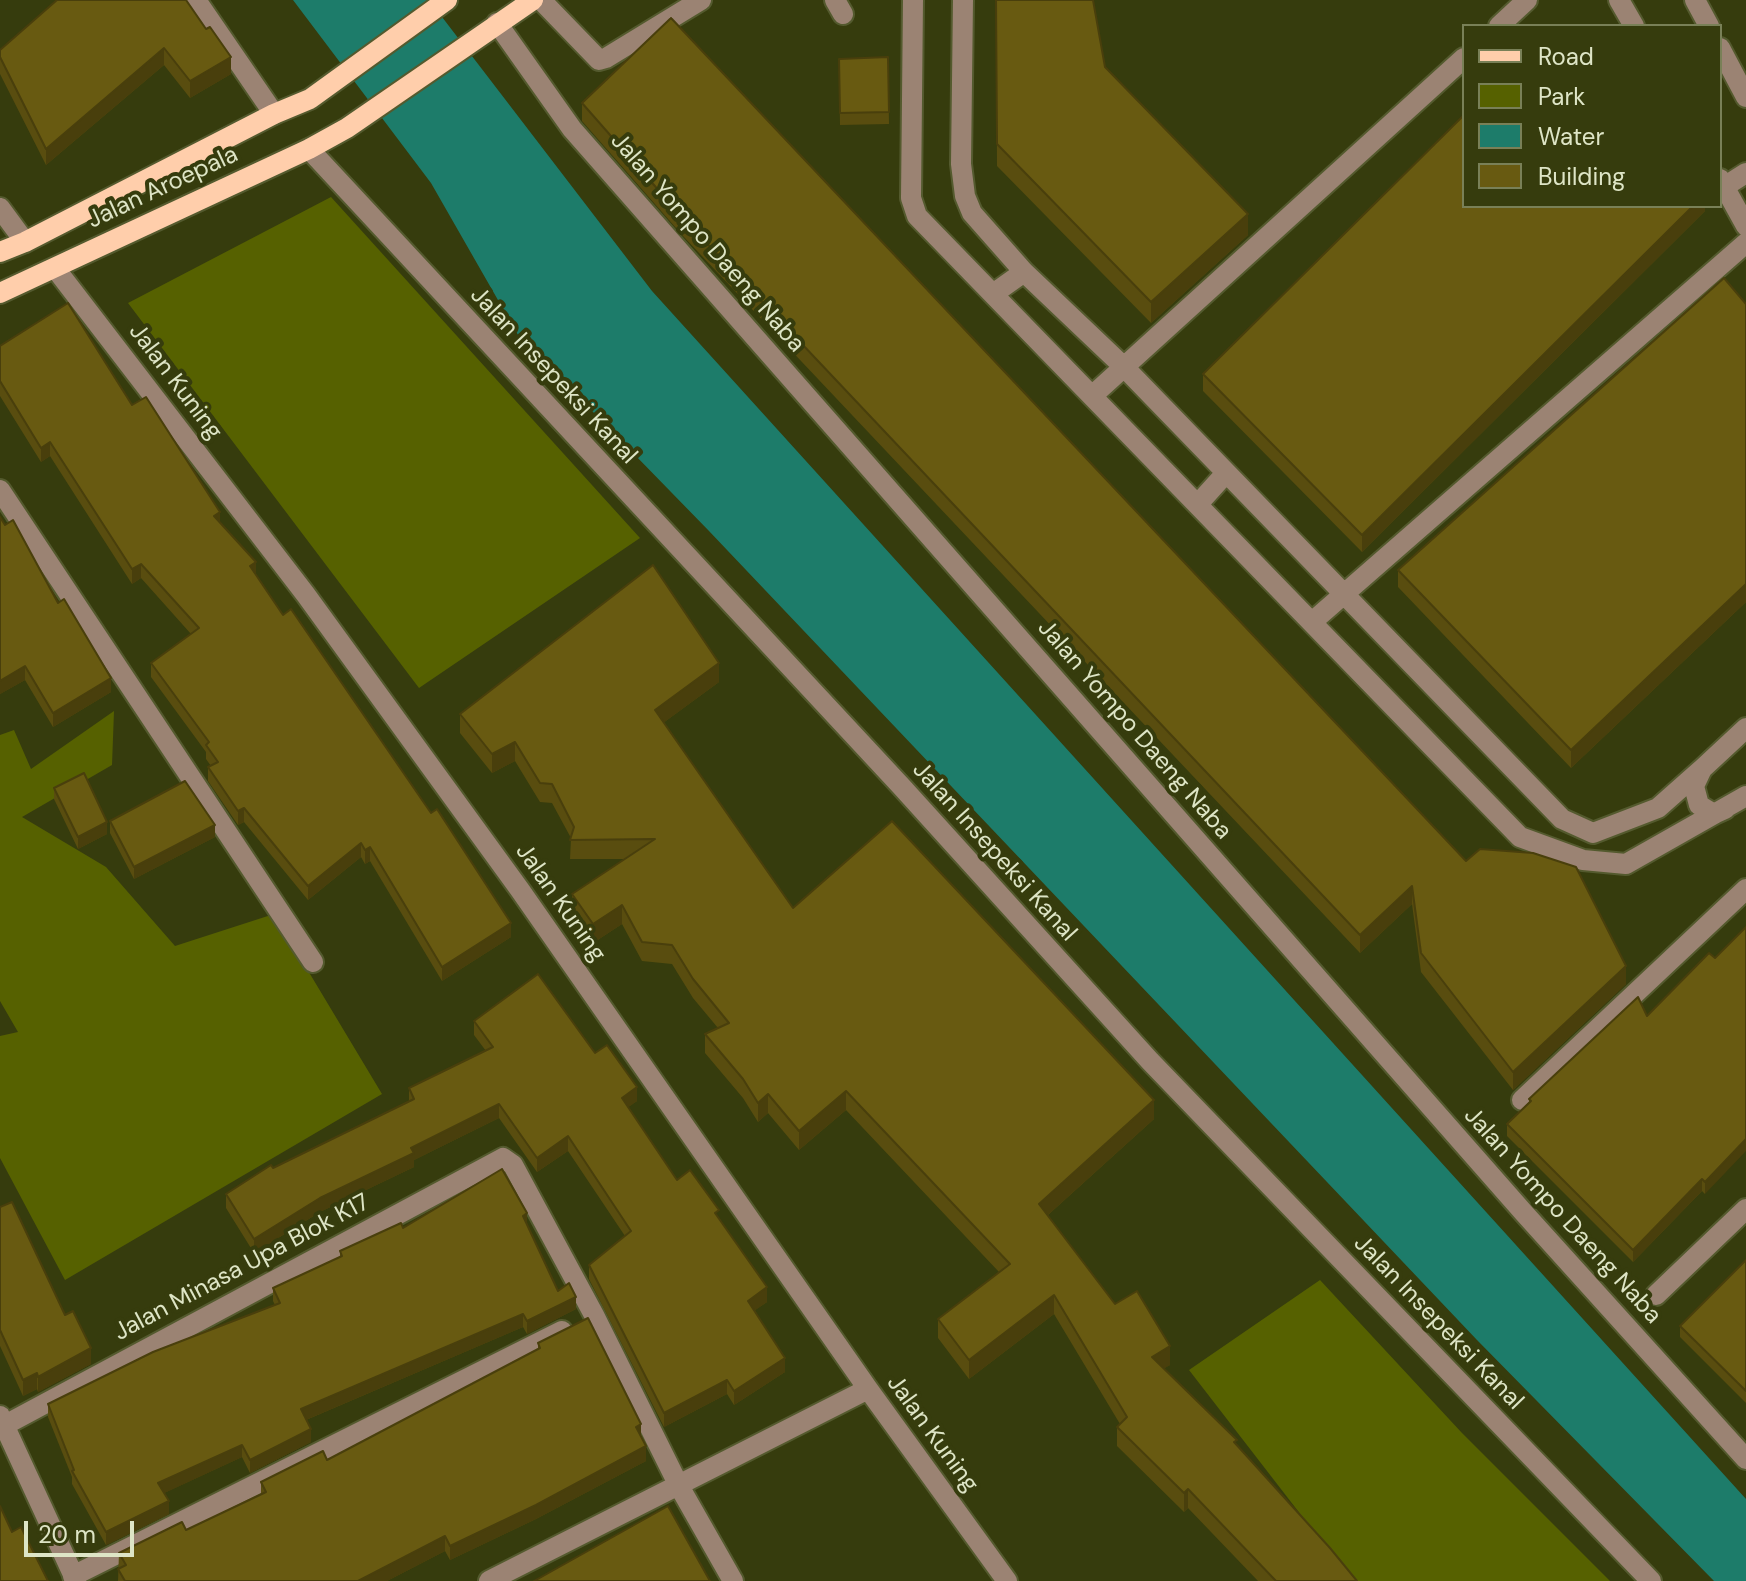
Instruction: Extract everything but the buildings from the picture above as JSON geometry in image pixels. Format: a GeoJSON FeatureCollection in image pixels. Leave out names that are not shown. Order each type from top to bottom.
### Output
{"type":"FeatureCollection","features":[{"type":"Feature","properties":{"kind":"main road","name":"Jalan Aroepala"},"geometry":{"type":"LineString","coordinates":[[0,252],[274,114],[310,99],[447,0]]}},
{"type":"Feature","properties":{"kind":"main road","name":"Jalan Aroepala"},"geometry":{"type":"LineString","coordinates":[[0,293],[309,149],[347,128],[533,0]]}},
{"type":"Feature","properties":{"kind":"street"},"geometry":{"type":"LineString","coordinates":[[196,0],[274,114]]}},
{"type":"Feature","properties":{"kind":"street"},"geometry":{"type":"LineString","coordinates":[[541,0],[599,60],[701,0]]}},
{"type":"Feature","properties":{"kind":"street"},"geometry":{"type":"LineString","coordinates":[[913,0],[911,198],[917,216],[1520,837],[1583,860],[1626,864],[1744,798]]}},
{"type":"Feature","properties":{"kind":"street"},"geometry":{"type":"LineString","coordinates":[[963,0],[961,164],[965,196],[972,213],[1024,272],[1125,368],[1562,819],[1593,833],[1658,808],[1746,728]]}},
{"type":"Feature","properties":{"kind":"street"},"geometry":{"type":"LineString","coordinates":[[1501,24],[1527,0]]}},
{"type":"Feature","properties":{"kind":"street"},"geometry":{"type":"LineString","coordinates":[[1619,0],[1633,24]]}},
{"type":"Feature","properties":{"kind":"street"},"geometry":{"type":"LineString","coordinates":[[1695,0],[1708,24]]}},
{"type":"Feature","properties":{"kind":"street","name":"Jalan Yompo Daeng Naba"},"geometry":{"type":"LineString","coordinates":[[489,28],[572,129],[1524,1213],[1746,1459]]}},
{"type":"Feature","properties":{"kind":"street"},"geometry":{"type":"LineString","coordinates":[[1722,52],[1746,97]]}},
{"type":"Feature","properties":{"kind":"street"},"geometry":{"type":"LineString","coordinates":[[1092,396],[1462,60]]}},
{"type":"Feature","properties":{"kind":"street","name":"Jalan Insepeksi Kanal"},"geometry":{"type":"LineString","coordinates":[[309,149],[901,786],[1150,1061],[1651,1581]]}},
{"type":"Feature","properties":{"kind":"street"},"geometry":{"type":"LineString","coordinates":[[1746,173],[1722,183],[1746,226]]}},
{"type":"Feature","properties":{"kind":"street"},"geometry":{"type":"LineString","coordinates":[[0,208],[25,242]]}},
{"type":"Feature","properties":{"kind":"street"},"geometry":{"type":"LineString","coordinates":[[1312,622],[1746,243]]}},
{"type":"Feature","properties":{"kind":"street","name":"Jalan Kuning"},"geometry":{"type":"LineString","coordinates":[[55,268],[306,595],[510,877],[868,1389],[1007,1581]]}},
{"type":"Feature","properties":{"kind":"street"},"geometry":{"type":"LineString","coordinates":[[993,294],[1024,272]]}},
{"type":"Feature","properties":{"kind":"street"},"geometry":{"type":"LineString","coordinates":[[1198,504],[1226,473]]}},
{"type":"Feature","properties":{"kind":"street"},"geometry":{"type":"LineString","coordinates":[[0,490],[313,962]]}},
{"type":"Feature","properties":{"kind":"street"},"geometry":{"type":"LineString","coordinates":[[1702,769],[1694,786],[1699,805],[1714,814],[1744,798]]}},
{"type":"Feature","properties":{"kind":"street"},"geometry":{"type":"LineString","coordinates":[[1520,837],[1530,839],[1542,835],[1562,819]]}},
{"type":"Feature","properties":{"kind":"street"},"geometry":{"type":"LineString","coordinates":[[1522,1100],[1746,889]]}},
{"type":"Feature","properties":{"kind":"street","name":"Jalan Minasa Upa Blok K17"},"geometry":{"type":"LineString","coordinates":[[2,1421],[503,1158],[513,1165],[594,1315]]}},
{"type":"Feature","properties":{"kind":"street"},"geometry":{"type":"LineString","coordinates":[[1656,1295],[1746,1209]]}},
{"type":"Feature","properties":{"kind":"street"},"geometry":{"type":"LineString","coordinates":[[2,1421],[74,1579],[594,1315],[679,1486],[733,1581]]}},
{"type":"Feature","properties":{"kind":"street"},"geometry":{"type":"LineString","coordinates":[[489,1581],[511,1576],[868,1389]]}},
{"type":"Feature","properties":{"kind":"green space"},"geometry":{"type":"Polygon","coordinates":[[[331,197],[640,538],[419,688],[128,303],[331,197]]]}},
{"type":"Feature","properties":{"kind":"green space"},"geometry":{"type":"Polygon","coordinates":[[[114,711],[112,765],[22,817],[106,867],[175,946],[274,914],[382,1094],[65,1280],[0,1158],[0,1036],[18,1032],[0,1001],[0,735],[14,730],[31,769],[114,711]]]}},
{"type":"Feature","properties":{"kind":"green space"},"geometry":{"type":"Polygon","coordinates":[[[1320,1280],[1462,1433],[1610,1581],[1352,1581],[1189,1370],[1320,1280]]]}},
{"type":"Feature","properties":{"kind":"water"},"geometry":{"type":"Polygon","coordinates":[[[293,0],[429,0],[652,291],[1746,1499],[1746,1581],[1714,1581],[1477,1340],[709,531],[518,335],[431,183],[293,0]]]}}]}
